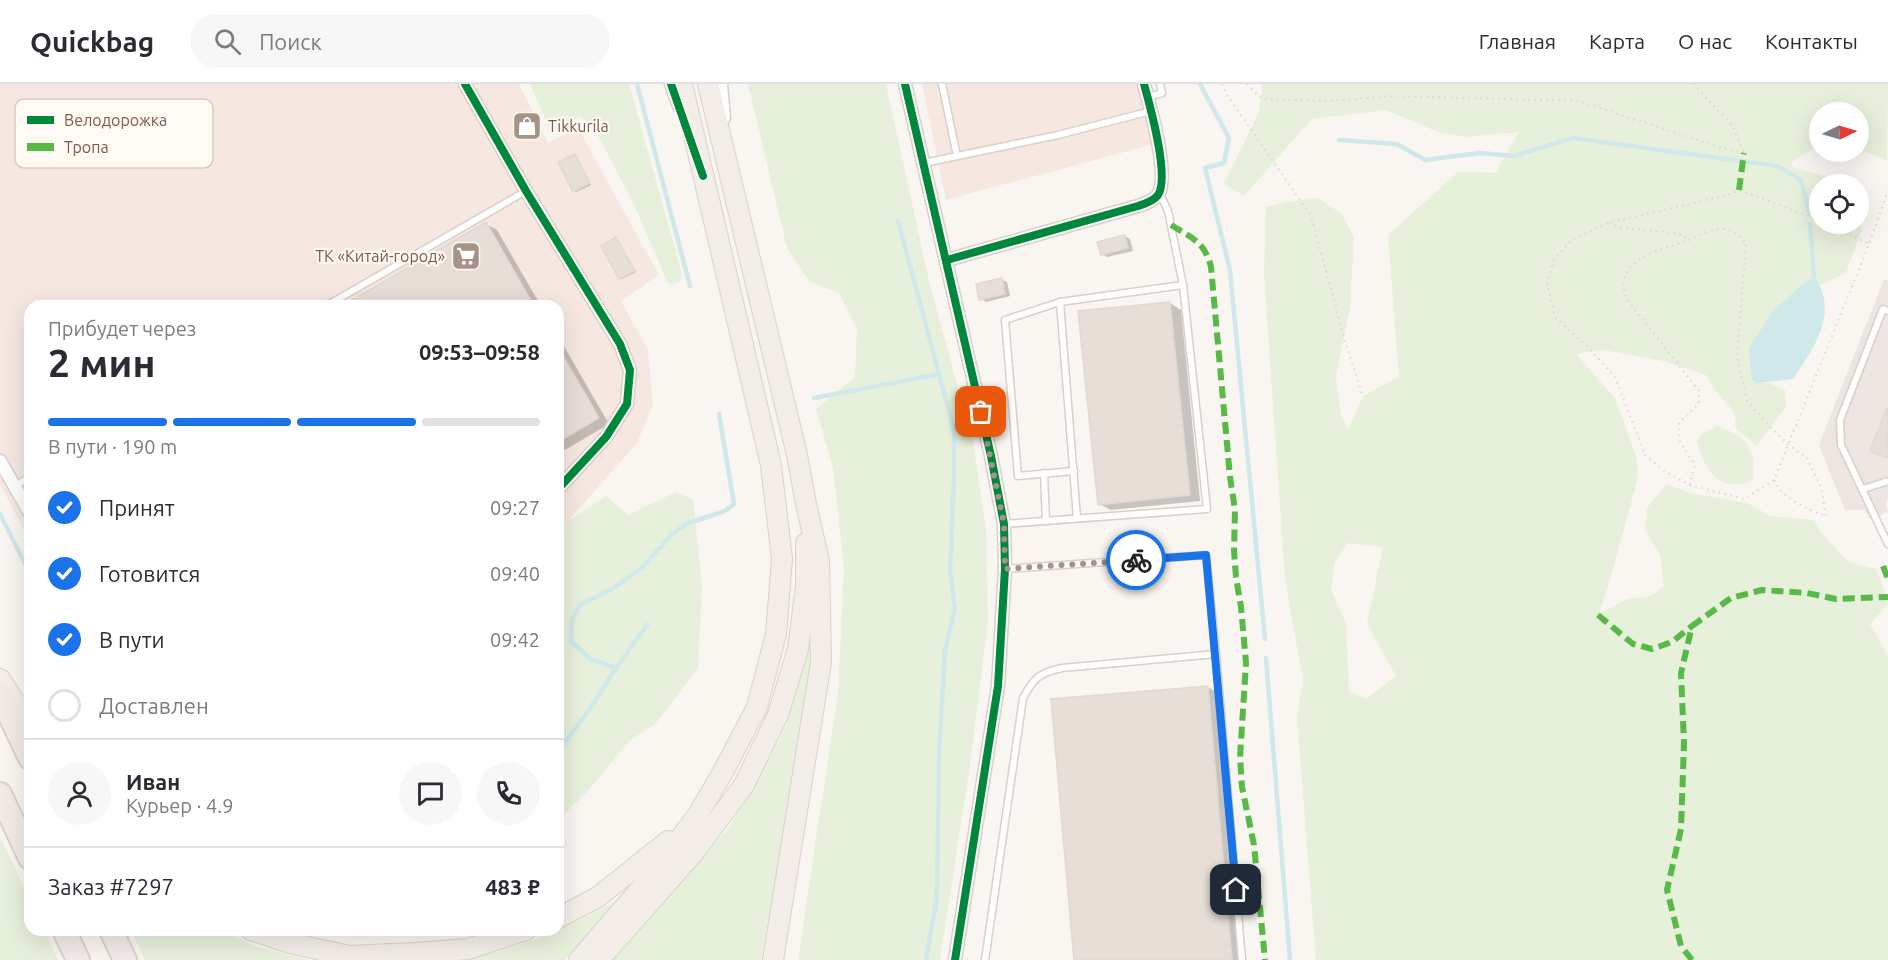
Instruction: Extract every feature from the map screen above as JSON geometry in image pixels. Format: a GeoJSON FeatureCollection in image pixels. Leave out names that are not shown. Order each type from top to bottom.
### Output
{"type":"FeatureCollection","features":[{"type":"Feature","properties":{"kind":"highway"},"geometry":{"type":"LineString","coordinates":[[0,695],[24,745]]}},
{"type":"Feature","properties":{"kind":"highway"},"geometry":{"type":"LineString","coordinates":[[0,794],[24,845]]}},
{"type":"Feature","properties":{"kind":"highway"},"geometry":{"type":"LineString","coordinates":[[67,936],[78,960]]}},
{"type":"Feature","properties":{"kind":"highway"},"geometry":{"type":"LineString","coordinates":[[114,936],[125,960]]}},
{"type":"Feature","properties":{"kind":"main road"},"geometry":{"type":"LineString","coordinates":[[579,960],[656,871],[697,816],[723,772],[756,707],[776,634],[782,559],[771,465],[682,84]]}},
{"type":"Feature","properties":{"kind":"main road"},"geometry":{"type":"LineString","coordinates":[[708,84],[794,444],[819,561],[821,662],[773,960]]}},
{"type":"Feature","properties":{"kind":"main road"},"geometry":{"type":"LineString","coordinates":[[599,960],[695,851],[744,785],[778,715],[798,649],[806,586],[806,504]]}},
{"type":"Feature","properties":{"kind":"main road"},"geometry":{"type":"LineString","coordinates":[[0,679],[24,716]]}},
{"type":"Feature","properties":{"kind":"main road"},"geometry":{"type":"LineString","coordinates":[[564,915],[598,897],[697,816]]}},
{"type":"Feature","properties":{"kind":"main road"},"geometry":{"type":"LineString","coordinates":[[269,936],[349,956],[468,949],[508,936]]}},
{"type":"Feature","properties":{"kind":"street"},"geometry":{"type":"LineString","coordinates":[[465,84],[526,191],[620,344],[630,370],[627,404],[606,437],[564,482]]}},
{"type":"Feature","properties":{"kind":"street"},"geometry":{"type":"LineString","coordinates":[[671,84],[703,176]]}},
{"type":"Feature","properties":{"kind":"street"},"geometry":{"type":"LineString","coordinates":[[720,84],[728,161]]}},
{"type":"Feature","properties":{"kind":"street"},"geometry":{"type":"LineString","coordinates":[[905,84],[947,260],[1004,524],[1005,569],[998,686],[956,960]]}},
{"type":"Feature","properties":{"kind":"street"},"geometry":{"type":"LineString","coordinates":[[947,260],[1138,206],[1155,199],[1160,193],[1163,171],[1144,84]]}},
{"type":"Feature","properties":{"kind":"street"},"geometry":{"type":"LineString","coordinates":[[0,460],[24,503]]}},
{"type":"Feature","properties":{"kind":"lane"},"geometry":{"type":"LineString","coordinates":[[942,84],[957,156]]}},
{"type":"Feature","properties":{"kind":"lane"},"geometry":{"type":"LineString","coordinates":[[1148,97],[1162,93],[1160,84]]}},
{"type":"Feature","properties":{"kind":"lane"},"geometry":{"type":"LineString","coordinates":[[923,163],[1069,132],[1151,111]]}},
{"type":"Feature","properties":{"kind":"lane"},"geometry":{"type":"LineString","coordinates":[[336,300],[526,191]]}},
{"type":"Feature","properties":{"kind":"lane"},"geometry":{"type":"LineString","coordinates":[[1004,524],[1207,509],[1183,285],[1168,211],[1160,193]]}},
{"type":"Feature","properties":{"kind":"lane"},"geometry":{"type":"LineString","coordinates":[[1074,471],[1018,476],[1005,320],[1060,302],[1183,285]]}},
{"type":"Feature","properties":{"kind":"lane"},"geometry":{"type":"LineString","coordinates":[[1060,302],[1077,518]]}},
{"type":"Feature","properties":{"kind":"lane"},"geometry":{"type":"LineString","coordinates":[[1888,311],[1883,309],[1840,420],[1841,445],[1888,544]]}},
{"type":"Feature","properties":{"kind":"lane"},"geometry":{"type":"LineString","coordinates":[[1044,473],[1046,521]]}},
{"type":"Feature","properties":{"kind":"lane"},"geometry":{"type":"LineString","coordinates":[[14,486],[24,480]]}},
{"type":"Feature","properties":{"kind":"lane"},"geometry":{"type":"LineString","coordinates":[[1863,489],[1888,481]]}},
{"type":"Feature","properties":{"kind":"lane"},"geometry":{"type":"LineString","coordinates":[[1005,569],[1206,555],[1242,960]]}},
{"type":"Feature","properties":{"kind":"lane"},"geometry":{"type":"LineString","coordinates":[[985,960],[1023,698],[1032,682],[1044,672],[1062,668],[1216,654]]}},
{"type":"Feature","properties":{"kind":"path"},"geometry":{"type":"LineString","coordinates":[[1222,84],[1227,95],[1311,216],[1344,338],[1363,396]]}},
{"type":"Feature","properties":{"kind":"path"},"geometry":{"type":"LineString","coordinates":[[1247,84],[1263,99],[1330,101],[1394,96],[1579,101],[1718,147],[1744,153],[1733,126],[1693,84]]}},
{"type":"Feature","properties":{"kind":"path"},"geometry":{"type":"LineString","coordinates":[[1809,216],[1739,190],[1728,195],[1608,223],[1572,240],[1555,258],[1546,284],[1557,319],[1584,343],[1614,377],[1645,455],[1664,471],[1690,485],[1744,499],[1774,480],[1888,191]]}},
{"type":"Feature","properties":{"kind":"path"},"geometry":{"type":"LineString","coordinates":[[1608,223],[1622,228],[1677,232],[1690,240]]}},
{"type":"Feature","properties":{"kind":"path"},"geometry":{"type":"LineString","coordinates":[[1690,485],[1695,465],[1680,442],[1678,425],[1699,404],[1699,391],[1626,298],[1622,287],[1624,274],[1643,256],[1720,229],[1735,232],[1746,243],[1737,356],[1748,401],[1789,445],[1807,458],[1821,488],[1826,516],[1784,494],[1778,489],[1774,480]]}},
{"type":"Feature","properties":{"kind":"path"},"geometry":{"type":"LineString","coordinates":[[1848,234],[1869,244]]}},
{"type":"Feature","properties":{"kind":"shaded area"},"geometry":{"type":"Polygon","coordinates":[[[0,84],[519,84],[548,143],[578,128],[659,275],[621,301],[648,350],[653,404],[637,443],[564,524],[564,300],[24,300],[24,530],[0,484],[0,84]]]}},
{"type":"Feature","properties":{"kind":"shaded area"},"geometry":{"type":"Polygon","coordinates":[[[922,84],[1137,84],[1154,144],[946,200],[922,84]]]}},
{"type":"Feature","properties":{"kind":"shaded area"},"geometry":{"type":"Polygon","coordinates":[[[1884,279],[1888,281],[1888,499],[1886,502],[1888,512],[1870,519],[1865,510],[1845,510],[1819,445],[1884,279]]]}},
{"type":"Feature","properties":{"kind":"green space"},"geometry":{"type":"Polygon","coordinates":[[[530,84],[629,84],[682,274],[680,282],[668,283],[633,202],[592,124],[579,116],[551,131],[530,84]]]}},
{"type":"Feature","properties":{"kind":"green space"},"geometry":{"type":"Polygon","coordinates":[[[748,84],[886,84],[929,281],[973,443],[986,530],[988,622],[970,764],[940,960],[798,960],[838,693],[844,567],[833,467],[816,409],[855,377],[857,330],[839,293],[810,282],[787,248],[748,84]]]}},
{"type":"Feature","properties":{"kind":"green space"},"geometry":{"type":"Polygon","coordinates":[[[1261,84],[1888,84],[1887,161],[1869,153],[1869,102],[1809,102],[1809,151],[1792,162],[1792,167],[1818,174],[1809,174],[1809,234],[1860,234],[1846,273],[1820,285],[1813,277],[1757,383],[1769,383],[1785,390],[1786,407],[1757,446],[1736,429],[1735,413],[1714,389],[1706,375],[1663,361],[1604,350],[1576,354],[1615,398],[1636,456],[1638,477],[1599,614],[1627,599],[1651,596],[1664,586],[1660,555],[1645,530],[1647,508],[1666,484],[1690,493],[1747,503],[1770,516],[1814,520],[1820,531],[1848,562],[1876,569],[1888,601],[1888,604],[1870,624],[1888,656],[1888,960],[1316,960],[1297,716],[1303,680],[1285,579],[1264,273],[1266,207],[1318,198],[1342,214],[1354,237],[1350,309],[1336,376],[1341,415],[1348,430],[1363,396],[1399,377],[1388,235],[1458,172],[1497,173],[1519,132],[1466,137],[1438,132],[1386,110],[1312,119],[1244,196],[1224,184],[1259,112],[1261,84]],[[1348,543],[1335,562],[1331,589],[1346,624],[1349,691],[1366,699],[1396,676],[1367,624],[1383,547],[1348,543]]]}},
{"type":"Feature","properties":{"kind":"green space"},"geometry":{"type":"Polygon","coordinates":[[[1717,426],[1743,439],[1751,451],[1753,480],[1731,484],[1715,477],[1709,470],[1697,441],[1702,434],[1717,426]]]}},
{"type":"Feature","properties":{"kind":"green space"},"geometry":{"type":"Polygon","coordinates":[[[676,492],[693,499],[702,585],[698,668],[656,723],[629,741],[587,792],[564,814],[564,524],[606,496],[628,515],[676,492]]]}},
{"type":"Feature","properties":{"kind":"green space"},"geometry":{"type":"Polygon","coordinates":[[[814,629],[807,710],[761,960],[614,960],[729,827],[760,777],[786,727],[814,629]]]}},
{"type":"Feature","properties":{"kind":"green space"},"geometry":{"type":"Polygon","coordinates":[[[0,837],[24,887],[24,936],[48,936],[58,960],[0,960],[0,837]]]}},
{"type":"Feature","properties":{"kind":"green space"},"geometry":{"type":"Polygon","coordinates":[[[619,899],[565,960],[459,960],[501,951],[544,936],[564,936],[564,927],[619,899]]]}},
{"type":"Feature","properties":{"kind":"green space"},"geometry":{"type":"Polygon","coordinates":[[[134,936],[232,936],[257,947],[309,960],[145,960],[134,936]]]}},
{"type":"Feature","properties":{"kind":"water"},"geometry":{"type":"Polygon","coordinates":[[[1814,276],[1825,303],[1821,329],[1816,342],[1793,379],[1757,383],[1752,379],[1749,348],[1773,311],[1814,276]]]}},
{"type":"Feature","properties":{"kind":"building"},"geometry":{"type":"Polygon","coordinates":[[[527,114],[537,134],[525,140],[515,120],[527,114]]]}},
{"type":"Feature","properties":{"kind":"building"},"geometry":{"type":"Polygon","coordinates":[[[575,154],[590,183],[573,192],[558,162],[575,154]]]}},
{"type":"Feature","properties":{"kind":"building","name":"ТК «Китай-город»"},"geometry":{"type":"Polygon","coordinates":[[[486,222],[531,300],[352,300],[486,222]]]}},
{"type":"Feature","properties":{"kind":"building"},"geometry":{"type":"Polygon","coordinates":[[[1125,235],[1128,248],[1101,255],[1097,242],[1125,235]]]}},
{"type":"Feature","properties":{"kind":"building"},"geometry":{"type":"Polygon","coordinates":[[[616,237],[635,271],[619,279],[601,246],[616,237]]]}},
{"type":"Feature","properties":{"kind":"building"},"geometry":{"type":"Polygon","coordinates":[[[1002,278],[1005,294],[979,300],[976,284],[1002,278]]]}},
{"type":"Feature","properties":{"kind":"building"},"geometry":{"type":"Polygon","coordinates":[[[1170,302],[1190,495],[1098,505],[1078,311],[1170,302]]]}},
{"type":"Feature","properties":{"kind":"building"},"geometry":{"type":"Polygon","coordinates":[[[564,357],[599,418],[564,438],[564,357]]]}},
{"type":"Feature","properties":{"kind":"building"},"geometry":{"type":"Polygon","coordinates":[[[1888,408],[1888,458],[1870,451],[1888,408]]]}},
{"type":"Feature","properties":{"kind":"building"},"geometry":{"type":"Polygon","coordinates":[[[1208,686],[1232,960],[1074,960],[1051,699],[1208,686]]]}},
{"type":"Feature","properties":{"kind":"waterway"},"geometry":{"type":"LineString","coordinates":[[637,84],[690,286]]}},
{"type":"Feature","properties":{"kind":"waterway"},"geometry":{"type":"LineString","coordinates":[[1200,84],[1229,138],[1224,163],[1205,168],[1230,270],[1265,639]]}},
{"type":"Feature","properties":{"kind":"waterway"},"geometry":{"type":"LineString","coordinates":[[1339,140],[1397,144],[1425,160],[1480,153],[1514,156],[1573,138],[1777,166],[1801,180],[1809,212]]}},
{"type":"Feature","properties":{"kind":"waterway"},"geometry":{"type":"LineString","coordinates":[[898,221],[954,430],[950,571],[955,608],[945,651],[939,753],[937,896],[926,960]]}},
{"type":"Feature","properties":{"kind":"waterway"},"geometry":{"type":"LineString","coordinates":[[1811,234],[1814,276]]}},
{"type":"Feature","properties":{"kind":"waterway"},"geometry":{"type":"LineString","coordinates":[[814,398],[940,374]]}},
{"type":"Feature","properties":{"kind":"waterway"},"geometry":{"type":"LineString","coordinates":[[564,744],[616,668],[590,659],[571,641],[572,619],[580,605],[612,589],[642,568],[671,535],[686,524],[725,511],[734,504],[719,414]]}},
{"type":"Feature","properties":{"kind":"waterway"},"geometry":{"type":"LineString","coordinates":[[0,514],[24,562]]}},
{"type":"Feature","properties":{"kind":"waterway"},"geometry":{"type":"LineString","coordinates":[[616,668],[647,625]]}},
{"type":"Feature","properties":{"kind":"waterway"},"geometry":{"type":"LineString","coordinates":[[1266,658],[1290,960]]}},
{"type":"Feature","properties":{"kind":"marked path"},"geometry":{"type":"LineString","coordinates":[[1739,190],[1744,153]]}},
{"type":"Feature","properties":{"kind":"marked path"},"geometry":{"type":"LineString","coordinates":[[1171,225],[1201,246],[1211,267],[1235,510],[1234,551],[1246,663],[1240,757],[1242,787],[1254,845],[1265,960]]}},
{"type":"Feature","properties":{"kind":"marked path"},"geometry":{"type":"LineString","coordinates":[[1883,566],[1888,579]]}},
{"type":"Feature","properties":{"kind":"marked path"},"geometry":{"type":"LineString","coordinates":[[1692,960],[1681,946],[1667,890],[1681,829],[1684,743],[1681,673],[1692,626],[1731,598],[1762,590],[1807,593],[1836,599],[1888,597]]}},
{"type":"Feature","properties":{"kind":"marked path"},"geometry":{"type":"LineString","coordinates":[[1598,615],[1633,644],[1652,649],[1672,642],[1692,626]]}},
{"type":"Feature","properties":{"kind":"cycle path"},"geometry":{"type":"LineString","coordinates":[[465,84],[526,191],[620,344],[630,370],[627,404],[606,437],[564,482]]}},
{"type":"Feature","properties":{"kind":"cycle path"},"geometry":{"type":"LineString","coordinates":[[671,84],[703,176]]}},
{"type":"Feature","properties":{"kind":"cycle path"},"geometry":{"type":"LineString","coordinates":[[905,84],[991,456],[1004,524],[1005,569],[998,686],[955,960]]}},
{"type":"Feature","properties":{"kind":"cycle path"},"geometry":{"type":"LineString","coordinates":[[947,260],[1138,206],[1156,197],[1161,186],[1162,173],[1154,124],[1144,84]]}},
{"type":"Feature","properties":{"kind":"way so far"},"geometry":{"type":"LineString","coordinates":[[981,412],[1004,524],[1005,569],[1136,560]]}},
{"type":"Feature","properties":{"kind":"place","name":"Tikkurila"},"geometry":{"type":"Point","coordinates":[527,126]}},
{"type":"Feature","properties":{"kind":"place","name":"ТК «Китай-город»"},"geometry":{"type":"Point","coordinates":[466,256]}},
{"type":"Feature","properties":{"kind":"route"},"geometry":{"type":"LineString","coordinates":[[1136,560],[1206,555],[1236,890]]}}]}
